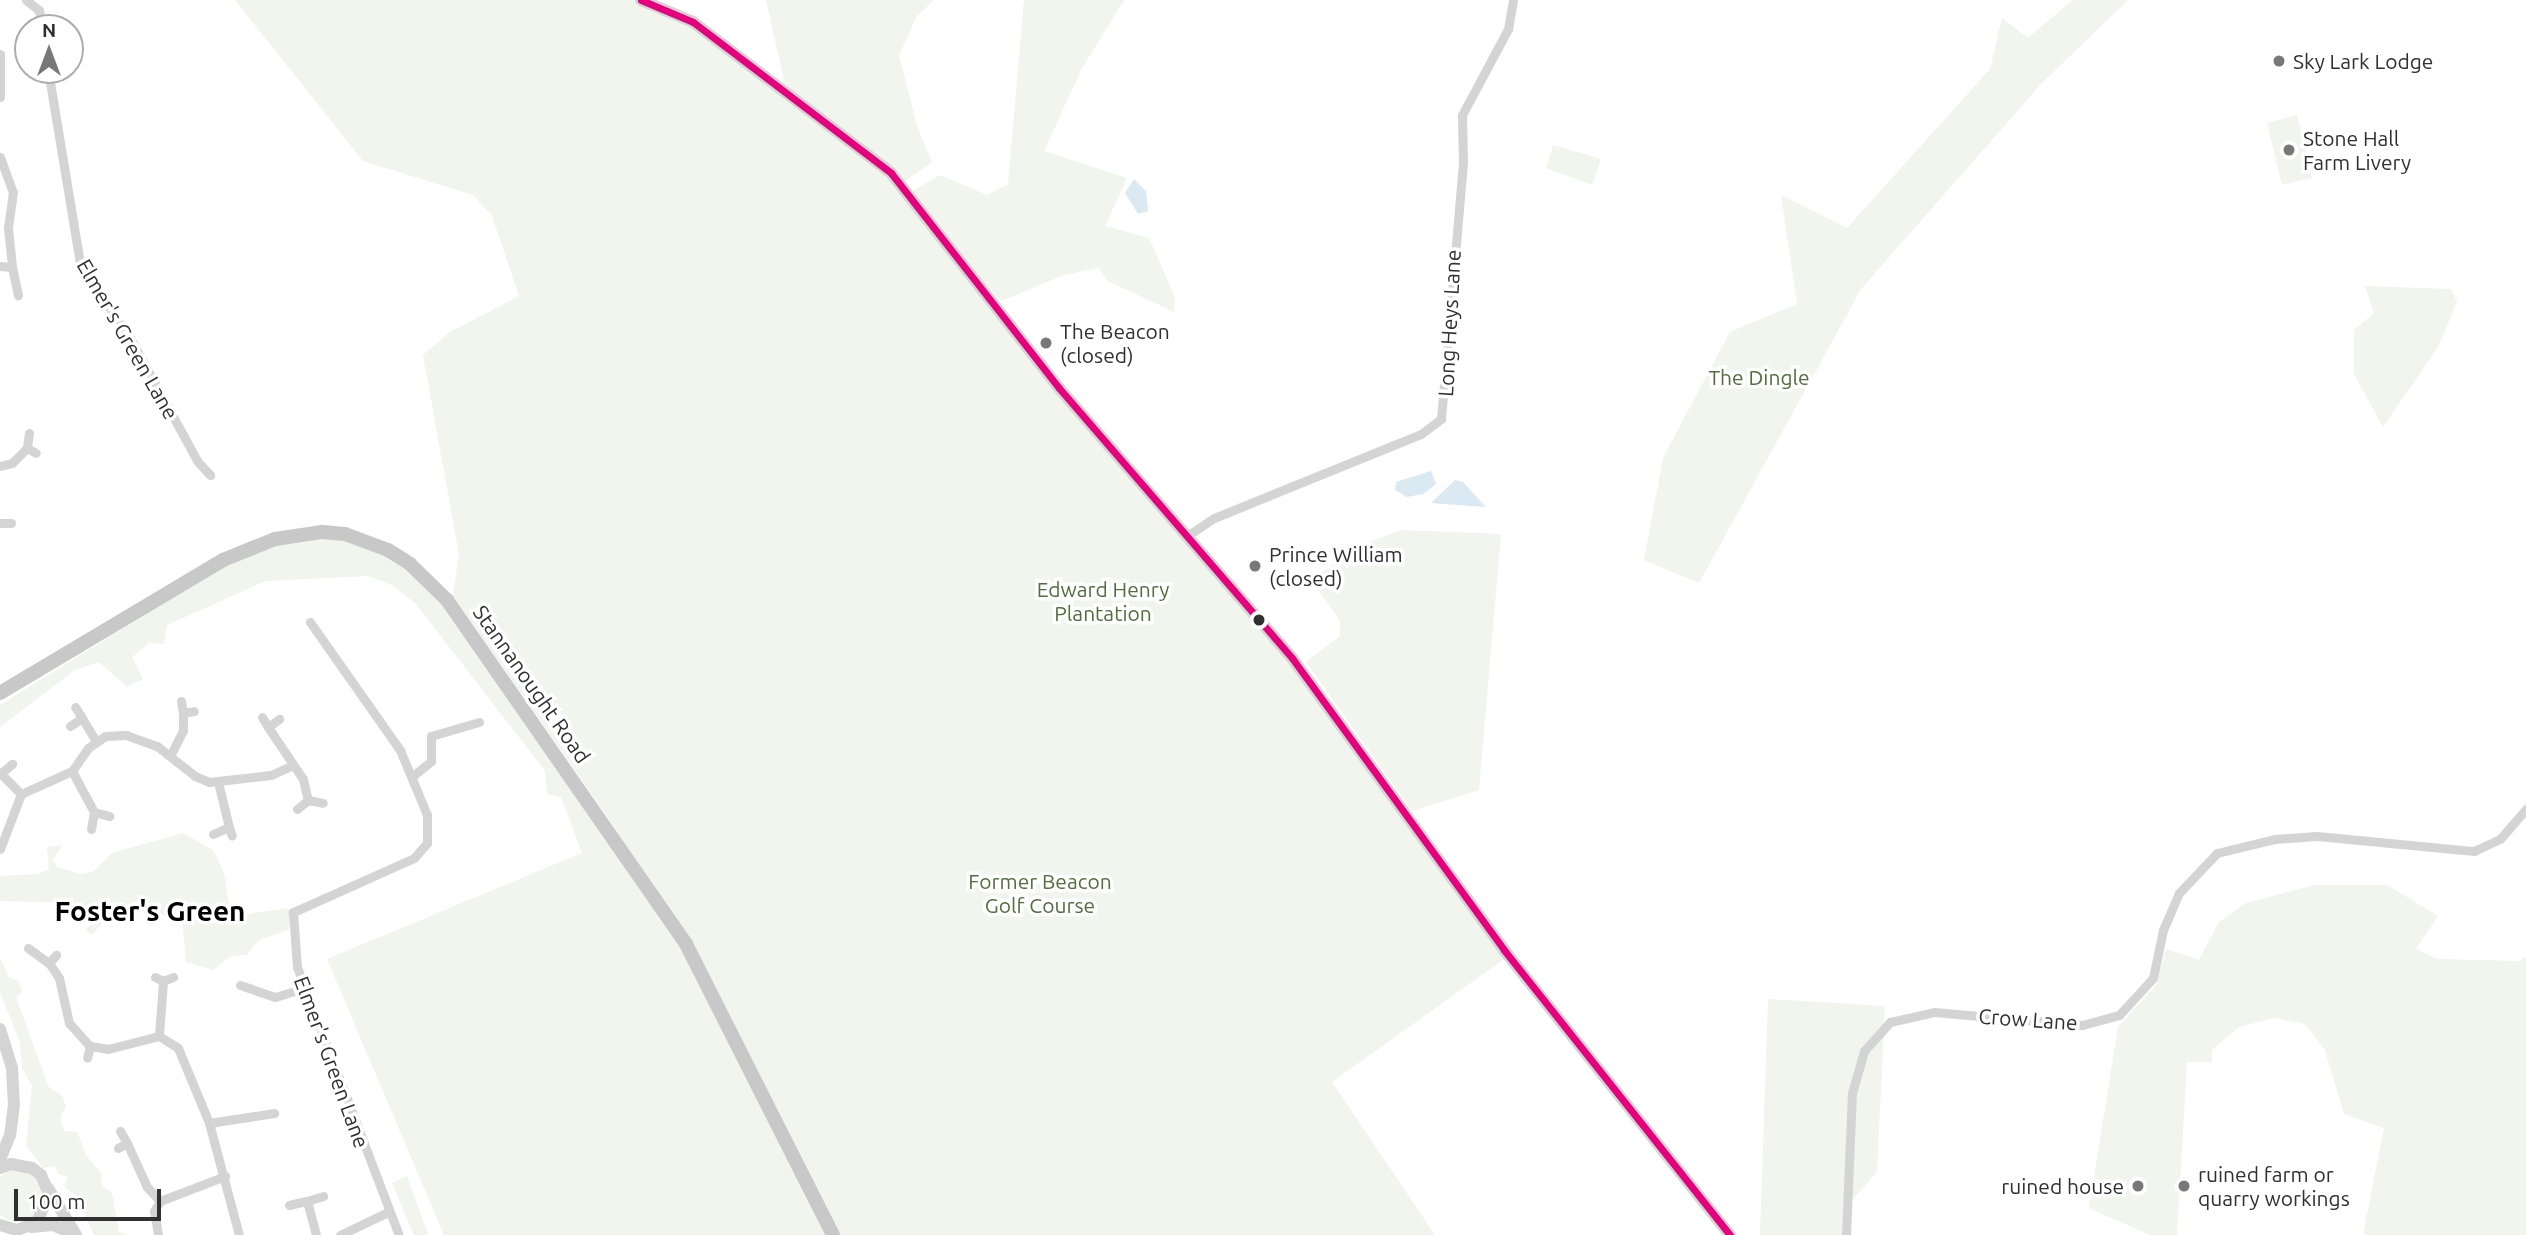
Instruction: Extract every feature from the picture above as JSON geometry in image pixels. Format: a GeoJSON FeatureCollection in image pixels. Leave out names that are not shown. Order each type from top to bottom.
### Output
{"type":"FeatureCollection","features":[{"type":"Feature","properties":{"kind":"main road","name":"Stannanought Road"},"geometry":{"type":"LineString","coordinates":[[0,693],[223,560],[275,539],[322,532],[345,534],[410,564],[447,600],[686,944],[833,1235]]}},
{"type":"Feature","properties":{"kind":"street"},"geometry":{"type":"LineString","coordinates":[[26,0],[39,10],[40,14]]}},
{"type":"Feature","properties":{"kind":"street"},"geometry":{"type":"LineString","coordinates":[[641,0],[693,22],[891,173],[1059,388],[1292,658],[1508,956],[1730,1235]]}},
{"type":"Feature","properties":{"kind":"street","name":"Long Heys Lane"},"geometry":{"type":"LineString","coordinates":[[1186,536],[1214,518],[1421,434],[1441,419],[1463,163],[1462,116],[1508,29],[1513,0]]}},
{"type":"Feature","properties":{"kind":"street"},"geometry":{"type":"LineString","coordinates":[[0,54],[0,97]]}},
{"type":"Feature","properties":{"kind":"street","name":"Elmer's Green Lane"},"geometry":{"type":"LineString","coordinates":[[50,84],[80,264],[130,338],[198,462],[210,475]]}},
{"type":"Feature","properties":{"kind":"street"},"geometry":{"type":"LineString","coordinates":[[0,157],[13,192],[8,228],[18,295]]}},
{"type":"Feature","properties":{"kind":"street"},"geometry":{"type":"LineString","coordinates":[[0,266],[12,267]]}},
{"type":"Feature","properties":{"kind":"street"},"geometry":{"type":"LineString","coordinates":[[0,466],[12,463],[32,450],[29,433]]}},
{"type":"Feature","properties":{"kind":"street"},"geometry":{"type":"LineString","coordinates":[[0,523],[11,523]]}},
{"type":"Feature","properties":{"kind":"street","name":"Elmer's Green Lane"},"geometry":{"type":"LineString","coordinates":[[310,622],[414,775],[427,815],[428,836],[423,849],[414,858],[293,912],[297,967],[399,1235]]}},
{"type":"Feature","properties":{"kind":"street"},"geometry":{"type":"LineString","coordinates":[[171,754],[183,730],[181,701]]}},
{"type":"Feature","properties":{"kind":"street"},"geometry":{"type":"LineString","coordinates":[[75,707],[95,740]]}},
{"type":"Feature","properties":{"kind":"street"},"geometry":{"type":"LineString","coordinates":[[183,713],[194,711]]}},
{"type":"Feature","properties":{"kind":"street"},"geometry":{"type":"LineString","coordinates":[[262,716],[303,779],[309,800]]}},
{"type":"Feature","properties":{"kind":"street"},"geometry":{"type":"LineString","coordinates":[[70,726],[82,718]]}},
{"type":"Feature","properties":{"kind":"street"},"geometry":{"type":"LineString","coordinates":[[268,727],[279,719]]}},
{"type":"Feature","properties":{"kind":"street"},"geometry":{"type":"LineString","coordinates":[[414,775],[431,761],[431,736],[479,722]]}},
{"type":"Feature","properties":{"kind":"street"},"geometry":{"type":"LineString","coordinates":[[0,849],[21,794],[72,771],[95,740],[126,736],[171,754],[195,776],[218,782],[271,775],[293,765]]}},
{"type":"Feature","properties":{"kind":"street"},"geometry":{"type":"LineString","coordinates":[[12,764],[1,774],[21,794]]}},
{"type":"Feature","properties":{"kind":"street"},"geometry":{"type":"LineString","coordinates":[[72,771],[94,812],[91,829]]}},
{"type":"Feature","properties":{"kind":"street"},"geometry":{"type":"LineString","coordinates":[[213,834],[231,831],[218,782]]}},
{"type":"Feature","properties":{"kind":"street"},"geometry":{"type":"LineString","coordinates":[[309,800],[323,803]]}},
{"type":"Feature","properties":{"kind":"street"},"geometry":{"type":"LineString","coordinates":[[297,810],[309,800]]}},
{"type":"Feature","properties":{"kind":"street","name":"Crow Lane"},"geometry":{"type":"LineString","coordinates":[[1846,1235],[1852,1093],[1864,1051],[1890,1021],[1934,1012],[2082,1025],[2119,1015],[2153,978],[2163,930],[2179,893],[2217,853],[2275,839],[2316,836],[2474,851],[2500,839],[2526,809]]}},
{"type":"Feature","properties":{"kind":"street"},"geometry":{"type":"LineString","coordinates":[[94,812],[109,816]]}},
{"type":"Feature","properties":{"kind":"street"},"geometry":{"type":"LineString","coordinates":[[27,948],[49,963],[59,978],[69,1023],[90,1046],[108,1049],[159,1036],[178,1048],[209,1123],[239,1235]]}},
{"type":"Feature","properties":{"kind":"street"},"geometry":{"type":"LineString","coordinates":[[49,963],[56,955]]}},
{"type":"Feature","properties":{"kind":"street"},"geometry":{"type":"LineString","coordinates":[[159,1036],[164,979]]}},
{"type":"Feature","properties":{"kind":"street"},"geometry":{"type":"LineString","coordinates":[[240,985],[275,997],[304,988]]}},
{"type":"Feature","properties":{"kind":"street"},"geometry":{"type":"LineString","coordinates":[[0,1029],[13,1078],[10,1135],[0,1160]]}},
{"type":"Feature","properties":{"kind":"street"},"geometry":{"type":"LineString","coordinates":[[87,1058],[90,1046]]}},
{"type":"Feature","properties":{"kind":"street"},"geometry":{"type":"LineString","coordinates":[[209,1123],[274,1113]]}},
{"type":"Feature","properties":{"kind":"street"},"geometry":{"type":"LineString","coordinates":[[120,1131],[147,1187],[160,1201]]}},
{"type":"Feature","properties":{"kind":"street"},"geometry":{"type":"LineString","coordinates":[[2,1227],[54,1225],[76,1235],[41,1175],[22,1164],[10,1135]]}},
{"type":"Feature","properties":{"kind":"street"},"geometry":{"type":"LineString","coordinates":[[118,1149],[127,1143]]}},
{"type":"Feature","properties":{"kind":"street"},"geometry":{"type":"LineString","coordinates":[[0,1168],[22,1164]]}},
{"type":"Feature","properties":{"kind":"street"},"geometry":{"type":"LineString","coordinates":[[158,1235],[154,1211],[160,1201],[225,1176]]}},
{"type":"Feature","properties":{"kind":"street"},"geometry":{"type":"LineString","coordinates":[[27,1227],[44,1214],[47,1185]]}},
{"type":"Feature","properties":{"kind":"street"},"geometry":{"type":"LineString","coordinates":[[289,1205],[323,1196]]}},
{"type":"Feature","properties":{"kind":"street"},"geometry":{"type":"LineString","coordinates":[[307,1201],[316,1235]]}},
{"type":"Feature","properties":{"kind":"street"},"geometry":{"type":"LineString","coordinates":[[340,1235],[388,1212]]}},
{"type":"Feature","properties":{"kind":"green space","name":"Former Beacon Golf Course"},"geometry":{"type":"Polygon","coordinates":[[[235,0],[641,0],[693,22],[787,94],[766,0],[934,0],[916,17],[899,56],[918,129],[932,162],[904,182],[907,194],[940,175],[987,195],[1008,184],[1024,0],[1124,0],[1081,70],[1044,151],[1127,178],[1105,226],[1149,238],[1175,297],[1174,312],[1108,281],[1099,268],[1064,275],[1001,301],[931,223],[1393,789],[1514,952],[1332,1082],[1435,1235],[444,1235],[327,959],[582,853],[561,797],[547,794],[545,771],[416,604],[392,585],[368,576],[266,581],[167,625],[164,644],[149,643],[132,657],[143,679],[127,687],[99,662],[75,670],[0,727],[0,705],[233,560],[272,544],[331,537],[385,550],[433,588],[680,935],[611,822],[453,596],[459,554],[423,355],[450,332],[519,296],[492,216],[473,195],[363,161],[235,0]]]}},
{"type":"Feature","properties":{"kind":"green space","name":"The Dingle"},"geometry":{"type":"Polygon","coordinates":[[[2073,0],[2128,0],[2041,84],[1861,289],[1699,583],[1644,560],[1663,458],[1730,332],[1797,304],[1781,195],[1847,228],[1990,69],[2002,18],[2028,38],[2073,0]]]}},
{"type":"Feature","properties":{"kind":"green space","name":"Stone Hall Farm Livery"},"geometry":{"type":"Polygon","coordinates":[[[2297,115],[2312,178],[2282,185],[2267,123],[2297,115]]]}},
{"type":"Feature","properties":{"kind":"green space"},"geometry":{"type":"Polygon","coordinates":[[[1553,145],[1601,159],[1592,185],[1546,168],[1553,145]]]}},
{"type":"Feature","properties":{"kind":"green space"},"geometry":{"type":"Polygon","coordinates":[[[2365,286],[2451,289],[2457,302],[2438,347],[2383,427],[2354,374],[2354,330],[2374,313],[2365,286]]]}},
{"type":"Feature","properties":{"kind":"green space"},"geometry":{"type":"Polygon","coordinates":[[[1402,530],[1501,534],[1479,790],[1412,811],[1306,662],[1340,636],[1340,621],[1311,580],[1363,544],[1402,530]]]}},
{"type":"Feature","properties":{"kind":"green space"},"geometry":{"type":"Polygon","coordinates":[[[183,833],[213,850],[224,873],[231,917],[288,908],[292,919],[288,930],[259,940],[247,955],[231,956],[213,970],[186,962],[182,917],[114,910],[92,935],[86,930],[101,911],[72,903],[0,901],[0,876],[39,874],[49,869],[47,847],[62,845],[53,860],[57,867],[81,874],[93,872],[112,853],[183,833]]]}},
{"type":"Feature","properties":{"kind":"green space"},"geometry":{"type":"Polygon","coordinates":[[[2314,885],[2387,885],[2438,916],[2416,949],[2437,959],[2519,961],[2526,956],[2526,1235],[2363,1235],[2384,1128],[2344,1114],[2325,1050],[2305,1024],[2274,1018],[2239,1027],[2212,1050],[2212,1062],[2187,1062],[2177,1235],[2150,1235],[2089,1208],[2118,1027],[2157,984],[2166,949],[2199,960],[2219,922],[2246,903],[2314,885]]]}},
{"type":"Feature","properties":{"kind":"green space"},"geometry":{"type":"Polygon","coordinates":[[[0,957],[9,978],[19,981],[22,992],[16,997],[48,1086],[63,1097],[66,1107],[60,1117],[64,1131],[77,1132],[86,1155],[101,1173],[102,1185],[112,1193],[119,1232],[128,1235],[94,1235],[76,1196],[64,1186],[68,1177],[58,1174],[55,1166],[43,1168],[26,1145],[32,1086],[22,1068],[20,1042],[0,992],[0,957]]]}},
{"type":"Feature","properties":{"kind":"green space"},"geometry":{"type":"Polygon","coordinates":[[[1768,999],[1885,1006],[1877,1172],[1847,1206],[1844,1235],[1760,1235],[1768,999]]]}},
{"type":"Feature","properties":{"kind":"green space"},"geometry":{"type":"Polygon","coordinates":[[[12,1170],[34,1174],[44,1194],[35,1216],[28,1220],[12,1222],[0,1215],[0,1176],[12,1170]]]}},
{"type":"Feature","properties":{"kind":"green space"},"geometry":{"type":"Polygon","coordinates":[[[407,1176],[428,1235],[414,1235],[392,1183],[407,1176]]]}},
{"type":"Feature","properties":{"kind":"shaded area"},"geometry":{"type":"Polygon","coordinates":[[[1134,179],[1146,191],[1148,211],[1138,214],[1125,193],[1134,179]]]}},
{"type":"Feature","properties":{"kind":"shaded area"},"geometry":{"type":"Polygon","coordinates":[[[1431,471],[1436,484],[1423,494],[1407,497],[1395,490],[1396,482],[1431,471]]]}},
{"type":"Feature","properties":{"kind":"shaded area"},"geometry":{"type":"Polygon","coordinates":[[[1455,480],[1463,482],[1486,507],[1431,503],[1455,480]]]}},
{"type":"Feature","properties":{"kind":"transit line"},"geometry":{"type":"LineString","coordinates":[[641,0],[693,22],[891,173],[1059,388],[1292,658],[1504,950],[1730,1235]]}},
{"type":"Feature","properties":{"kind":"place","name":"Sky Lark Lodge"},"geometry":{"type":"Point","coordinates":[2279,61]}},
{"type":"Feature","properties":{"kind":"place","name":"Stone Hall Farm Livery"},"geometry":{"type":"Point","coordinates":[2289,150]}},
{"type":"Feature","properties":{"kind":"place","name":"The Beacon (closed)"},"geometry":{"type":"Point","coordinates":[1046,343]}},
{"type":"Feature","properties":{"kind":"place","name":"Prince William (closed)"},"geometry":{"type":"Point","coordinates":[1255,566]}},
{"type":"Feature","properties":{"kind":"place","name":"ruined house"},"geometry":{"type":"Point","coordinates":[2138,1186]}},
{"type":"Feature","properties":{"kind":"place","name":"ruined farm or quarry workings"},"geometry":{"type":"Point","coordinates":[2184,1186]}},
{"type":"Feature","properties":{"kind":"district","name":"Foster's Green"},"geometry":{"type":"Point","coordinates":[150,911]}},
{"type":"Feature","properties":{"kind":"park label","name":"Edward Henry Plantation"},"geometry":{"type":"Point","coordinates":[1103,601]}}]}
